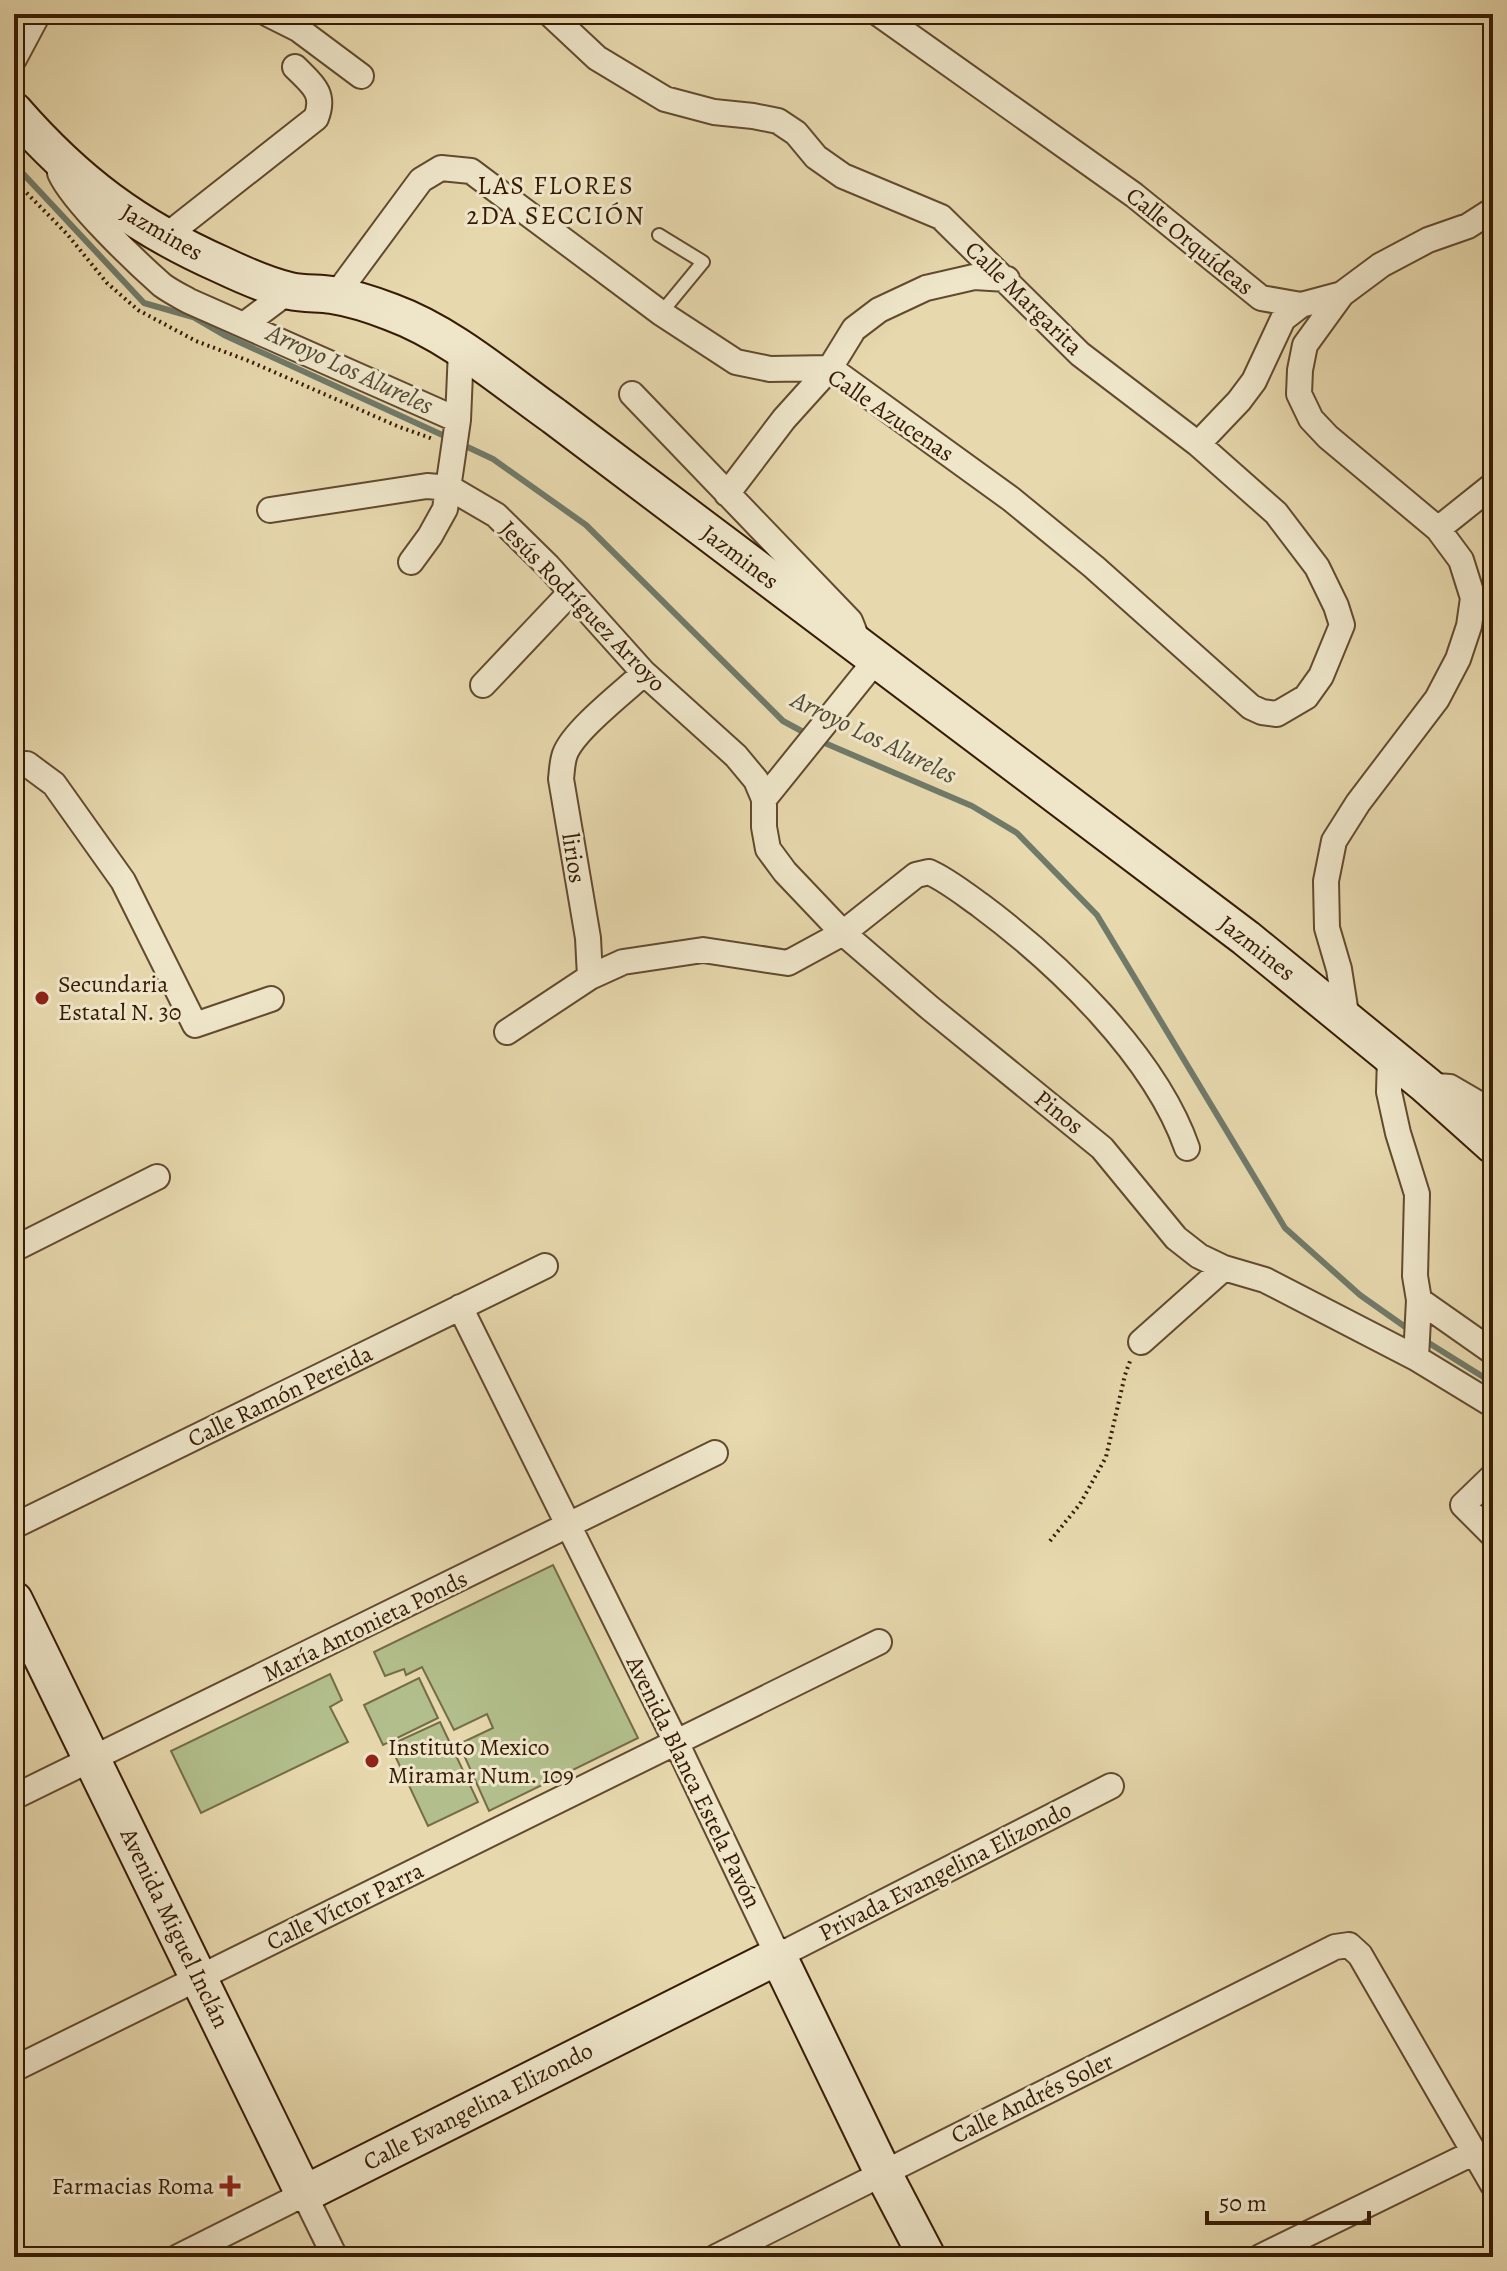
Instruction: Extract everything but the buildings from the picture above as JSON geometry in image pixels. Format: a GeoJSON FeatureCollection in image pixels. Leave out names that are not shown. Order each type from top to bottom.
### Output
{"type":"FeatureCollection","features":[{"type":"Feature","properties":{"kind":"main road","name":"Jazmines"},"geometry":{"type":"LineString","coordinates":[[14,111],[52,154],[132,218],[165,237],[235,271],[289,291],[336,295],[392,312],[461,350],[554,416],[1246,938],[1426,1085],[1493,1145]]}},
{"type":"Feature","properties":{"kind":"main road","name":"Avenida Miguel Inclán"},"geometry":{"type":"LineString","coordinates":[[14,1600],[304,2194]]}},
{"type":"Feature","properties":{"kind":"main road","name":"Avenida Blanca Estela Pavón"},"geometry":{"type":"LineString","coordinates":[[778,1956],[927,2257]]}},
{"type":"Feature","properties":{"kind":"main road","name":"Calle Evangelina Elizondo"},"geometry":{"type":"LineString","coordinates":[[304,2194],[778,1956]]}},
{"type":"Feature","properties":{"kind":"street"},"geometry":{"type":"LineString","coordinates":[[14,59],[38,14]]}},
{"type":"Feature","properties":{"kind":"street"},"geometry":{"type":"LineString","coordinates":[[268,14],[298,29],[361,76]]}},
{"type":"Feature","properties":{"kind":"street","name":"Calle Margarita"},"geometry":{"type":"LineString","coordinates":[[550,14],[597,58],[665,99],[714,112],[778,121],[796,133],[816,157],[843,176],[941,217],[1080,354],[1198,444],[1276,513],[1317,567],[1342,625],[1321,676],[1306,697],[1286,710]]}},
{"type":"Feature","properties":{"kind":"street","name":"Calle Orquídeas"},"geometry":{"type":"LineString","coordinates":[[879,14],[1134,195],[1261,298],[1301,305],[1342,294]]}},
{"type":"Feature","properties":{"kind":"street"},"geometry":{"type":"LineString","coordinates":[[165,237],[316,118],[321,106],[317,90],[295,67]]}},
{"type":"Feature","properties":{"kind":"street"},"geometry":{"type":"LineString","coordinates":[[52,154],[64,182],[94,217],[164,287],[457,430]]}},
{"type":"Feature","properties":{"kind":"street","name":"Calle Azucenas"},"geometry":{"type":"LineString","coordinates":[[336,295],[421,180],[441,168],[471,171],[661,313],[736,362],[770,369],[830,368],[1011,499],[1094,567],[1251,707],[1277,714],[1286,710]]}},
{"type":"Feature","properties":{"kind":"street"},"geometry":{"type":"LineString","coordinates":[[1347,1020],[1339,969],[1327,928],[1326,881],[1334,841],[1358,803],[1437,699],[1458,659],[1469,626],[1473,598],[1461,560],[1438,529],[1328,437],[1311,419],[1299,394],[1300,370],[1305,345],[1342,294],[1381,265],[1428,240],[1468,226],[1493,210]]}},
{"type":"Feature","properties":{"kind":"street"},"geometry":{"type":"LineString","coordinates":[[727,494],[784,419],[830,368],[854,329],[879,310],[926,288],[974,277],[1007,279]]}},
{"type":"Feature","properties":{"kind":"street"},"geometry":{"type":"LineString","coordinates":[[245,324],[289,291]]}},
{"type":"Feature","properties":{"kind":"street"},"geometry":{"type":"LineString","coordinates":[[1198,444],[1254,381],[1283,319],[1301,305]]}},
{"type":"Feature","properties":{"kind":"street"},"geometry":{"type":"LineString","coordinates":[[411,562],[445,509],[450,488],[461,350]]}},
{"type":"Feature","properties":{"kind":"street"},"geometry":{"type":"LineString","coordinates":[[632,394],[850,621],[868,654],[823,726],[764,799]]}},
{"type":"Feature","properties":{"kind":"street"},"geometry":{"type":"LineString","coordinates":[[1438,529],[1493,485]]}},
{"type":"Feature","properties":{"kind":"street"},"geometry":{"type":"LineString","coordinates":[[270,510],[427,486],[450,488]]}},
{"type":"Feature","properties":{"kind":"street","name":"Jesús Rodríguez Arroyo"},"geometry":{"type":"LineString","coordinates":[[450,488],[496,515],[644,673],[736,756],[756,780],[764,799]]}},
{"type":"Feature","properties":{"kind":"street"},"geometry":{"type":"LineString","coordinates":[[483,685],[571,592]]}},
{"type":"Feature","properties":{"kind":"street","name":"lirios"},"geometry":{"type":"LineString","coordinates":[[590,977],[588,938],[561,779],[563,757],[580,733],[644,673]]}},
{"type":"Feature","properties":{"kind":"street"},"geometry":{"type":"LineString","coordinates":[[14,764],[27,764],[54,784],[123,881],[195,1025],[271,999]]}},
{"type":"Feature","properties":{"kind":"street","name":"Pinos"},"geometry":{"type":"LineString","coordinates":[[764,799],[768,849],[785,872],[843,933],[1102,1148],[1176,1238],[1199,1256],[1224,1268],[1265,1280],[1416,1355]]}},
{"type":"Feature","properties":{"kind":"street"},"geometry":{"type":"LineString","coordinates":[[507,1032],[590,977],[623,962],[703,950],[788,963],[843,933],[907,881],[929,872],[999,920],[1056,967],[1124,1043],[1155,1084],[1177,1119],[1187,1148]]}},
{"type":"Feature","properties":{"kind":"street"},"geometry":{"type":"LineString","coordinates":[[1390,1056],[1389,1092],[1417,1194],[1415,1276],[1419,1300],[1416,1355],[1493,1405]]}},
{"type":"Feature","properties":{"kind":"street"},"geometry":{"type":"LineString","coordinates":[[1426,1085],[1450,1087],[1493,1112]]}},
{"type":"Feature","properties":{"kind":"street"},"geometry":{"type":"LineString","coordinates":[[14,1249],[157,1177]]}},
{"type":"Feature","properties":{"kind":"street","name":"Calle Ramón Pereida"},"geometry":{"type":"LineString","coordinates":[[14,1526],[545,1266]]}},
{"type":"Feature","properties":{"kind":"street"},"geometry":{"type":"LineString","coordinates":[[1141,1342],[1224,1268]]}},
{"type":"Feature","properties":{"kind":"street"},"geometry":{"type":"LineString","coordinates":[[1419,1300],[1493,1352]]}},
{"type":"Feature","properties":{"kind":"street","name":"Avenida Blanca Estela Pavón"},"geometry":{"type":"LineString","coordinates":[[460,1307],[676,1742],[778,1956]]}},
{"type":"Feature","properties":{"kind":"street","name":"María Antonieta Ponds"},"geometry":{"type":"LineString","coordinates":[[14,1797],[715,1453]]}},
{"type":"Feature","properties":{"kind":"street"},"geometry":{"type":"LineString","coordinates":[[1493,1476],[1463,1505],[1493,1535]]}},
{"type":"Feature","properties":{"kind":"street","name":"Calle Víctor Parra"},"geometry":{"type":"LineString","coordinates":[[14,2069],[879,1642]]}},
{"type":"Feature","properties":{"kind":"street","name":"Privada Evangelina Elizondo"},"geometry":{"type":"LineString","coordinates":[[778,1956],[1111,1786]]}},
{"type":"Feature","properties":{"kind":"street","name":"Calle Andrés Soler"},"geometry":{"type":"LineString","coordinates":[[716,2257],[1335,1947],[1349,1945],[1360,1955],[1475,2152]]}},
{"type":"Feature","properties":{"kind":"street"},"geometry":{"type":"LineString","coordinates":[[1260,2257],[1475,2152],[1493,2185]]}},
{"type":"Feature","properties":{"kind":"street","name":"Calle Evangelina Elizondo"},"geometry":{"type":"LineString","coordinates":[[178,2257],[304,2194]]}},
{"type":"Feature","properties":{"kind":"street","name":"Avenida Miguel Inclán"},"geometry":{"type":"LineString","coordinates":[[304,2194],[335,2257]]}},
{"type":"Feature","properties":{"kind":"lane"},"geometry":{"type":"LineString","coordinates":[[659,235],[703,262],[661,313]]}},
{"type":"Feature","properties":{"kind":"path"},"geometry":{"type":"LineString","coordinates":[[1050,1541],[1080,1504],[1106,1457],[1125,1375],[1141,1342]]}},
{"type":"Feature","properties":{"kind":"green space"},"geometry":{"type":"Polygon","coordinates":[[[553,1565],[638,1738],[489,1811],[459,1744],[493,1728],[487,1714],[454,1730],[422,1667],[406,1675],[404,1669],[385,1676],[374,1652],[553,1565]]]}},
{"type":"Feature","properties":{"kind":"green space"},"geometry":{"type":"Polygon","coordinates":[[[330,1674],[342,1700],[330,1707],[348,1742],[201,1813],[171,1751],[330,1674]]]}},
{"type":"Feature","properties":{"kind":"green space"},"geometry":{"type":"Polygon","coordinates":[[[419,1678],[438,1718],[383,1745],[364,1705],[419,1678]]]}},
{"type":"Feature","properties":{"kind":"green space"},"geometry":{"type":"Polygon","coordinates":[[[440,1722],[478,1802],[428,1826],[390,1745],[440,1722]]]}},
{"type":"Feature","properties":{"kind":"waterway","name":"Arroyo Los Alureles"},"geometry":{"type":"LineString","coordinates":[[14,164],[144,303],[193,317],[224,335],[449,438]]}},
{"type":"Feature","properties":{"kind":"waterway","name":"Arroyo Los Alureles"},"geometry":{"type":"LineString","coordinates":[[459,443],[493,459],[586,525],[783,721],[807,734]]}},
{"type":"Feature","properties":{"kind":"waterway","name":"Arroyo Los Alureles"},"geometry":{"type":"LineString","coordinates":[[820,741],[972,806],[1017,833],[1097,915],[1285,1228],[1360,1295],[1411,1331]]}},
{"type":"Feature","properties":{"kind":"waterway","name":"Arroyo Los Alureles"},"geometry":{"type":"LineString","coordinates":[[1424,1340],[1493,1383]]}},
{"type":"Feature","properties":{"kind":"place","name":"Secundaria Estatal N. 30"},"geometry":{"type":"Point","coordinates":[42,998]}},
{"type":"Feature","properties":{"kind":"place","name":"Instituto Mexico Miramar Num. 109"},"geometry":{"type":"Point","coordinates":[372,1761]}},
{"type":"Feature","properties":{"kind":"place","name":"Farmacias Roma"},"geometry":{"type":"Point","coordinates":[230,2186]}},
{"type":"Feature","properties":{"kind":"district","name":"LAS FLORES 2DA SECCIÓN"},"geometry":{"type":"Point","coordinates":[556,200]}}]}
